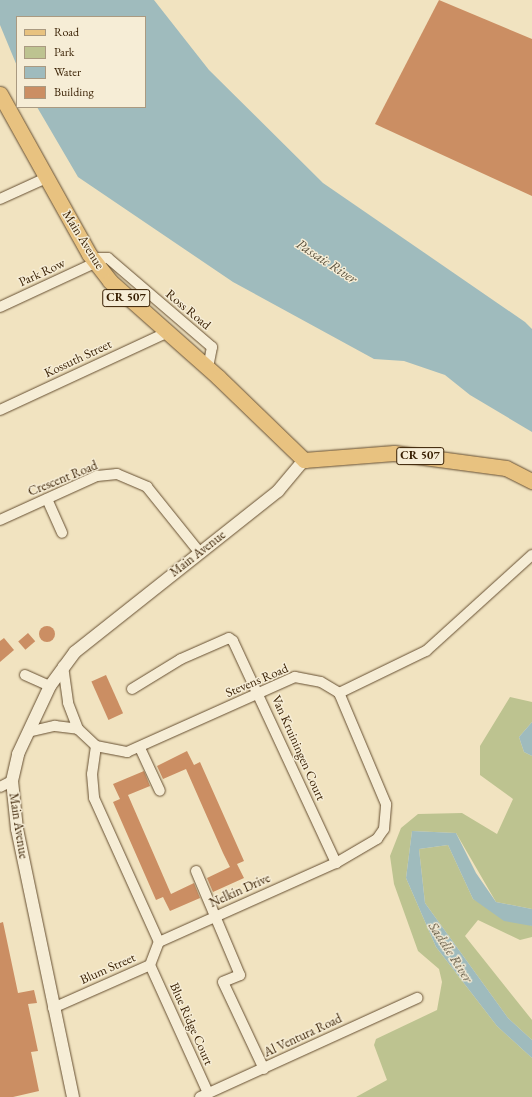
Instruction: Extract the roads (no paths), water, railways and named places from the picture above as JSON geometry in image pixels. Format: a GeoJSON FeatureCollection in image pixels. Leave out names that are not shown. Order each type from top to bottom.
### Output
{"type":"FeatureCollection","features":[{"type":"Feature","properties":{"kind":"main road","name":"Main Avenue"},"geometry":{"type":"LineString","coordinates":[[0,94],[46,178],[94,260],[126,298],[168,332],[208,368],[304,460]]}},
{"type":"Feature","properties":{"kind":"main road","name":"CR 507"},"geometry":{"type":"LineString","coordinates":[[304,460],[394,453],[506,468],[532,481]]}},
{"type":"Feature","properties":{"kind":"street"},"geometry":{"type":"LineString","coordinates":[[0,200],[46,178]]}},
{"type":"Feature","properties":{"kind":"street","name":"Ross Road"},"geometry":{"type":"LineString","coordinates":[[94,260],[108,258],[212,347],[208,368]]}},
{"type":"Feature","properties":{"kind":"street","name":"Park Row"},"geometry":{"type":"LineString","coordinates":[[0,306],[94,260]]}},
{"type":"Feature","properties":{"kind":"street","name":"Kossuth Street"},"geometry":{"type":"LineString","coordinates":[[0,410],[168,332]]}},
{"type":"Feature","properties":{"kind":"street","name":"Main Avenue"},"geometry":{"type":"LineString","coordinates":[[73,1097],[16,829],[12,781],[28,732],[50,686],[63,666],[80,647],[278,491],[304,460]]}},
{"type":"Feature","properties":{"kind":"street","name":"Crescent Road"},"geometry":{"type":"LineString","coordinates":[[0,520],[97,476],[128,476],[147,488],[200,553]]}},
{"type":"Feature","properties":{"kind":"street"},"geometry":{"type":"LineString","coordinates":[[47,499],[62,533]]}},
{"type":"Feature","properties":{"kind":"street"},"geometry":{"type":"LineString","coordinates":[[340,693],[426,651],[532,555]]}},
{"type":"Feature","properties":{"kind":"street","name":"Van Kruiningen Court"},"geometry":{"type":"LineString","coordinates":[[132,689],[181,659],[229,638],[237,645],[336,862]]}},
{"type":"Feature","properties":{"kind":"street","name":"Stevens Road"},"geometry":{"type":"LineString","coordinates":[[63,666],[68,703],[78,729],[96,746],[120,753],[140,748],[295,677],[321,682],[340,693]]}},
{"type":"Feature","properties":{"kind":"street"},"geometry":{"type":"LineString","coordinates":[[25,675],[50,686]]}},
{"type":"Feature","properties":{"kind":"street","name":"Nelkin Drive"},"geometry":{"type":"LineString","coordinates":[[159,942],[369,846],[384,829],[386,804],[340,693]]}},
{"type":"Feature","properties":{"kind":"street"},"geometry":{"type":"LineString","coordinates":[[28,732],[55,726],[78,729]]}},
{"type":"Feature","properties":{"kind":"street"},"geometry":{"type":"LineString","coordinates":[[96,746],[92,774],[94,798],[159,942]]}},
{"type":"Feature","properties":{"kind":"street"},"geometry":{"type":"LineString","coordinates":[[140,748],[160,791]]}},
{"type":"Feature","properties":{"kind":"street"},"geometry":{"type":"LineString","coordinates":[[0,788],[12,781]]}},
{"type":"Feature","properties":{"kind":"street"},"geometry":{"type":"LineString","coordinates":[[196,871],[240,975],[223,982],[264,1069]]}},
{"type":"Feature","properties":{"kind":"street","name":"Blum Street"},"geometry":{"type":"LineString","coordinates":[[53,1008],[150,965],[159,942]]}},
{"type":"Feature","properties":{"kind":"street","name":"Blue Ridge Court"},"geometry":{"type":"LineString","coordinates":[[150,965],[204,1095]]}},
{"type":"Feature","properties":{"kind":"street","name":"Al Ventura Road"},"geometry":{"type":"LineString","coordinates":[[204,1095],[264,1069],[417,998]]}},
{"type":"Feature","properties":{"kind":"water","name":"Passaic River"},"geometry":{"type":"Polygon","coordinates":[[[0,0],[154,0],[209,70],[323,183],[525,322],[532,329],[532,432],[470,395],[445,375],[404,361],[374,359],[233,282],[78,177],[38,108],[146,108],[146,16],[16,16],[16,64],[0,25],[0,0]]]}},
{"type":"Feature","properties":{"kind":"water"},"geometry":{"type":"Polygon","coordinates":[[[532,722],[532,756],[524,752],[519,737],[532,722]]]}},
{"type":"Feature","properties":{"kind":"water","name":"Saddle River"},"geometry":{"type":"Polygon","coordinates":[[[412,831],[456,833],[476,873],[496,902],[532,909],[532,926],[504,921],[473,899],[448,845],[419,849],[425,903],[508,1018],[532,1040],[532,1058],[497,1026],[436,947],[406,878],[412,831]]]}}]}
